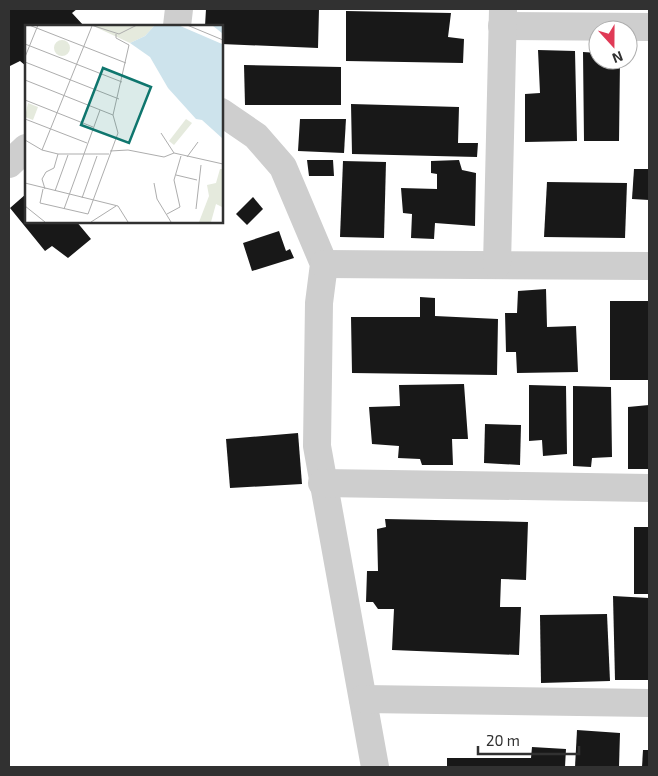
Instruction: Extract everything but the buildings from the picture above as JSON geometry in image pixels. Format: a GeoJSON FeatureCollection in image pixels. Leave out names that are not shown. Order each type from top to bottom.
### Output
{"type":"FeatureCollection","features":[{"type":"Feature","properties":{"kind":"street"},"geometry":{"type":"LineString","coordinates":[[177,25],[179,9]]}},
{"type":"Feature","properties":{"kind":"street"},"geometry":{"type":"LineString","coordinates":[[497,265],[503,17],[649,27]]}},
{"type":"Feature","properties":{"kind":"street"},"geometry":{"type":"LineString","coordinates":[[222,113],[256,136],[283,167],[324,264],[319,303],[317,446],[322,483],[376,767]]}},
{"type":"Feature","properties":{"kind":"street"},"geometry":{"type":"LineString","coordinates":[[9,164],[25,149]]}},
{"type":"Feature","properties":{"kind":"street"},"geometry":{"type":"LineString","coordinates":[[324,264],[649,266]]}},
{"type":"Feature","properties":{"kind":"street"},"geometry":{"type":"LineString","coordinates":[[322,483],[649,488]]}},
{"type":"Feature","properties":{"kind":"street"},"geometry":{"type":"LineString","coordinates":[[363,699],[649,703]]}}]}
